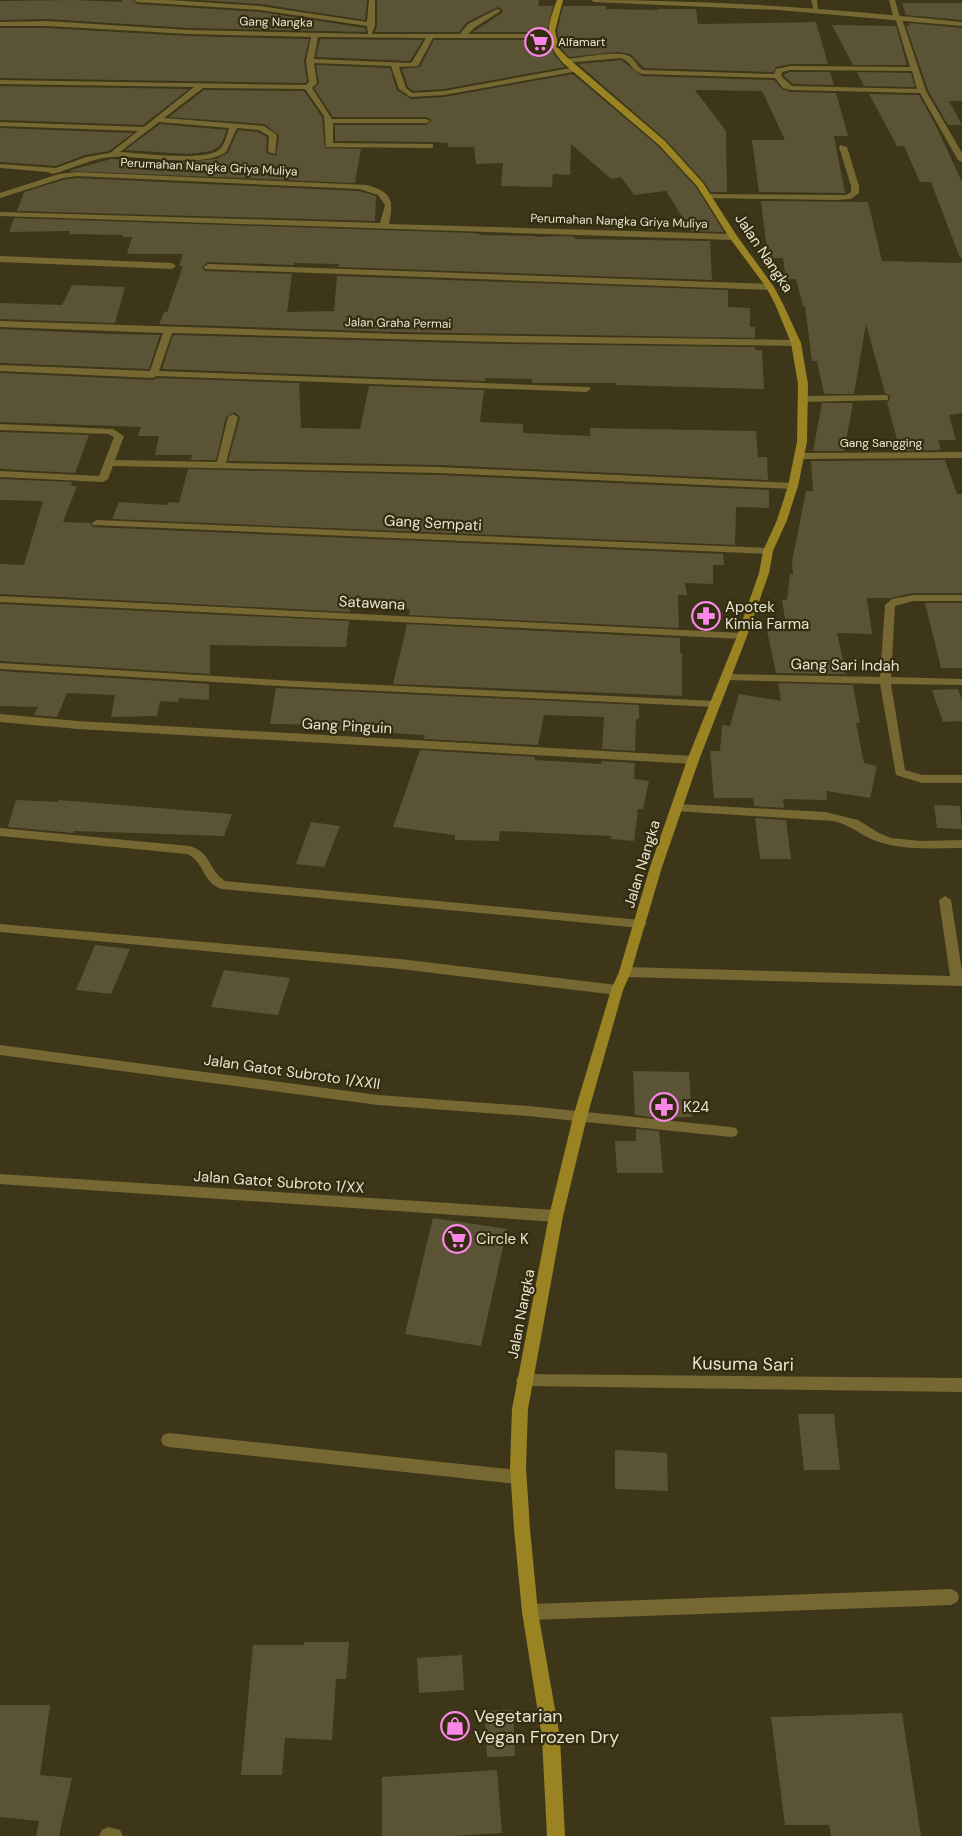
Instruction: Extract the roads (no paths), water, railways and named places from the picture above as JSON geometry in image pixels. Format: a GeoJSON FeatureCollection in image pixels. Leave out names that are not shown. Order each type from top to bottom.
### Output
{"type":"FeatureCollection","features":[{"type":"Feature","properties":{"kind":"main road"},"geometry":{"type":"LineString","coordinates":[[551,36],[553,20],[560,0]]}},
{"type":"Feature","properties":{"kind":"main road","name":"Jalan Nangka"},"geometry":{"type":"LineString","coordinates":[[551,36],[556,50],[566,61],[662,143],[680,161],[707,196],[733,237],[770,287],[789,325],[796,344],[803,384],[804,414],[801,456],[793,486],[782,520],[768,551],[764,573],[742,636],[693,760],[678,808],[656,867],[641,924],[617,990],[580,1117],[556,1216],[524,1380],[518,1439],[518,1477],[530,1612],[551,1738],[556,1806],[556,1836]]}},
{"type":"Feature","properties":{"kind":"street"},"geometry":{"type":"LineString","coordinates":[[137,0],[260,8],[371,25]]}},
{"type":"Feature","properties":{"kind":"street"},"geometry":{"type":"LineString","coordinates":[[370,36],[372,0]]}},
{"type":"Feature","properties":{"kind":"street"},"geometry":{"type":"LineString","coordinates":[[594,0],[715,2],[897,16],[962,24]]}},
{"type":"Feature","properties":{"kind":"street"},"geometry":{"type":"LineString","coordinates":[[814,0],[816,10]]}},
{"type":"Feature","properties":{"kind":"street"},"geometry":{"type":"LineString","coordinates":[[892,0],[922,91],[962,160]]}},
{"type":"Feature","properties":{"kind":"street"},"geometry":{"type":"LineString","coordinates":[[462,36],[471,26],[497,11]]}},
{"type":"Feature","properties":{"kind":"street","name":"Gang Nangka"},"geometry":{"type":"LineString","coordinates":[[0,24],[63,23],[189,32],[315,35],[551,36]]}},
{"type":"Feature","properties":{"kind":"street"},"geometry":{"type":"LineString","coordinates":[[0,82],[308,87],[314,83],[310,61],[315,35]]}},
{"type":"Feature","properties":{"kind":"street"},"geometry":{"type":"LineString","coordinates":[[310,61],[395,66],[415,64],[431,36]]}},
{"type":"Feature","properties":{"kind":"street"},"geometry":{"type":"LineString","coordinates":[[566,61],[621,56],[628,58],[636,70],[642,72],[777,76],[786,86],[791,88],[922,91]]}},
{"type":"Feature","properties":{"kind":"street"},"geometry":{"type":"LineString","coordinates":[[395,66],[403,89],[411,96],[444,93],[576,69]]}},
{"type":"Feature","properties":{"kind":"street"},"geometry":{"type":"LineString","coordinates":[[777,76],[780,71],[790,68],[915,69]]}},
{"type":"Feature","properties":{"kind":"street"},"geometry":{"type":"LineString","coordinates":[[112,155],[202,86]]}},
{"type":"Feature","properties":{"kind":"street"},"geometry":{"type":"LineString","coordinates":[[308,87],[310,96],[325,113],[329,121],[328,142],[331,146],[430,146]]}},
{"type":"Feature","properties":{"kind":"street"},"geometry":{"type":"LineString","coordinates":[[157,120],[261,128],[273,135],[272,152]]}},
{"type":"Feature","properties":{"kind":"street"},"geometry":{"type":"LineString","coordinates":[[329,121],[426,121]]}},
{"type":"Feature","properties":{"kind":"street"},"geometry":{"type":"LineString","coordinates":[[0,124],[144,129]]}},
{"type":"Feature","properties":{"kind":"street"},"geometry":{"type":"LineString","coordinates":[[0,188],[30,181],[76,163],[112,155],[210,156],[219,153],[225,148],[234,126]]}},
{"type":"Feature","properties":{"kind":"street"},"geometry":{"type":"LineString","coordinates":[[707,196],[836,198],[852,195],[855,193],[856,186],[843,147]]}},
{"type":"Feature","properties":{"kind":"street"},"geometry":{"type":"LineString","coordinates":[[0,166],[57,170]]}},
{"type":"Feature","properties":{"kind":"street","name":"Perumahan Nangka Griya Muliya"},"geometry":{"type":"LineString","coordinates":[[0,196],[62,176],[76,174],[335,185],[370,188],[382,193],[389,205],[384,226]]}},
{"type":"Feature","properties":{"kind":"street","name":"Perumahan Nangka Griya Muliya"},"geometry":{"type":"LineString","coordinates":[[0,214],[733,237]]}},
{"type":"Feature","properties":{"kind":"street"},"geometry":{"type":"LineString","coordinates":[[0,258],[172,266]]}},
{"type":"Feature","properties":{"kind":"street"},"geometry":{"type":"LineString","coordinates":[[208,267],[770,287]]}},
{"type":"Feature","properties":{"kind":"street","name":"Jalan Graha Permai"},"geometry":{"type":"LineString","coordinates":[[0,324],[168,331],[571,341],[796,344]]}},
{"type":"Feature","properties":{"kind":"street"},"geometry":{"type":"LineString","coordinates":[[153,375],[168,331]]}},
{"type":"Feature","properties":{"kind":"street"},"geometry":{"type":"LineString","coordinates":[[0,368],[153,375],[586,389]]}},
{"type":"Feature","properties":{"kind":"street"},"geometry":{"type":"LineString","coordinates":[[803,399],[885,398]]}},
{"type":"Feature","properties":{"kind":"street"},"geometry":{"type":"LineString","coordinates":[[221,464],[233,417]]}},
{"type":"Feature","properties":{"kind":"street"},"geometry":{"type":"LineString","coordinates":[[0,427],[110,431],[119,436],[104,479],[0,474]]}},
{"type":"Feature","properties":{"kind":"street","name":"Gang Sangging"},"geometry":{"type":"LineString","coordinates":[[801,456],[962,455]]}},
{"type":"Feature","properties":{"kind":"street"},"geometry":{"type":"LineString","coordinates":[[110,464],[221,464],[439,470],[793,486]]}},
{"type":"Feature","properties":{"kind":"street","name":"Gang Sempati"},"geometry":{"type":"LineString","coordinates":[[97,523],[768,551]]}},
{"type":"Feature","properties":{"kind":"street"},"geometry":{"type":"LineString","coordinates":[[962,598],[902,599],[890,605],[885,681],[900,772],[910,778],[962,779]]}},
{"type":"Feature","properties":{"kind":"street","name":"Satawana"},"geometry":{"type":"LineString","coordinates":[[0,599],[742,636]]}},
{"type":"Feature","properties":{"kind":"street"},"geometry":{"type":"LineString","coordinates":[[0,666],[297,684],[715,704]]}},
{"type":"Feature","properties":{"kind":"street","name":"Gang Sari Indah"},"geometry":{"type":"LineString","coordinates":[[727,677],[962,682]]}},
{"type":"Feature","properties":{"kind":"street","name":"Gang Pinguin"},"geometry":{"type":"LineString","coordinates":[[0,718],[98,726],[693,760]]}},
{"type":"Feature","properties":{"kind":"street"},"geometry":{"type":"LineString","coordinates":[[678,808],[824,816],[838,818],[858,825],[870,835],[883,840],[911,844],[962,844]]}},
{"type":"Feature","properties":{"kind":"street"},"geometry":{"type":"LineString","coordinates":[[0,832],[189,850],[202,856],[213,881],[222,885],[641,924]]}},
{"type":"Feature","properties":{"kind":"street"},"geometry":{"type":"LineString","coordinates":[[625,972],[959,981],[944,900]]}},
{"type":"Feature","properties":{"kind":"street"},"geometry":{"type":"LineString","coordinates":[[0,928],[400,964],[617,990]]}},
{"type":"Feature","properties":{"kind":"street","name":"Jalan Gatot Subroto 1/XXII"},"geometry":{"type":"LineString","coordinates":[[0,1050],[378,1100],[528,1111],[731,1132]]}},
{"type":"Feature","properties":{"kind":"street","name":"Jalan Gatot Subroto 1/XX"},"geometry":{"type":"LineString","coordinates":[[0,1179],[556,1216]]}},
{"type":"Feature","properties":{"kind":"street","name":"Kusuma Sari"},"geometry":{"type":"LineString","coordinates":[[524,1380],[962,1385]]}},
{"type":"Feature","properties":{"kind":"street"},"geometry":{"type":"LineString","coordinates":[[169,1440],[518,1477]]}},
{"type":"Feature","properties":{"kind":"street"},"geometry":{"type":"LineString","coordinates":[[530,1612],[951,1596]]}},
{"type":"Feature","properties":{"kind":"street"},"geometry":{"type":"LineString","coordinates":[[108,1836],[114,1836]]}},
{"type":"Feature","properties":{"kind":"place","name":"Alfamart"},"geometry":{"type":"Point","coordinates":[539,42]}},
{"type":"Feature","properties":{"kind":"place","name":"Apotek Kimia Farma"},"geometry":{"type":"Point","coordinates":[706,616]}},
{"type":"Feature","properties":{"kind":"place","name":"K24"},"geometry":{"type":"Point","coordinates":[664,1107]}},
{"type":"Feature","properties":{"kind":"place","name":"Circle K"},"geometry":{"type":"Point","coordinates":[457,1239]}},
{"type":"Feature","properties":{"kind":"place","name":"Vegetarian Vegan Frozen Dry"},"geometry":{"type":"Point","coordinates":[455,1726]}}]}
